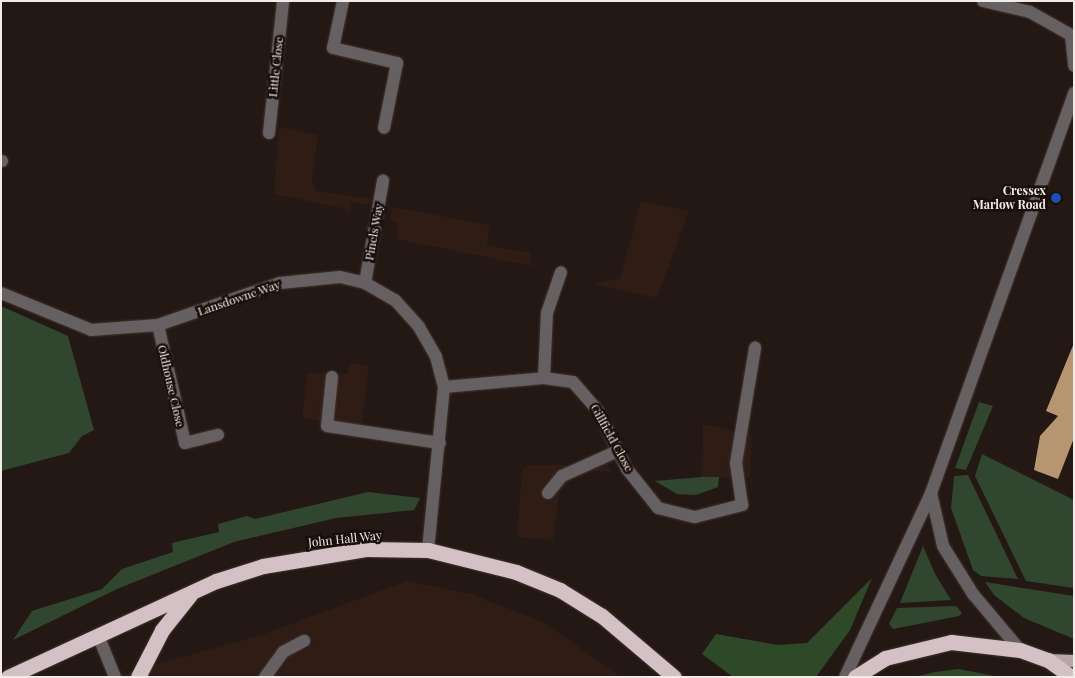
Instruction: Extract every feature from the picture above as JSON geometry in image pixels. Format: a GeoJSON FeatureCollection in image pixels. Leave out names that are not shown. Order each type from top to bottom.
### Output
{"type":"FeatureCollection","features":[{"type":"Feature","properties":{"kind":"highway","name":"John Hall Way"},"geometry":{"type":"LineString","coordinates":[[8,677],[193,592],[263,566],[325,553],[428,550],[516,572],[560,590],[602,616],[674,676]]}},
{"type":"Feature","properties":{"kind":"highway"},"geometry":{"type":"LineString","coordinates":[[138,677],[162,630],[193,592]]}},
{"type":"Feature","properties":{"kind":"highway"},"geometry":{"type":"LineString","coordinates":[[855,677],[885,658],[951,642],[1020,650],[1048,660],[1071,677]]}},
{"type":"Feature","properties":{"kind":"main road"},"geometry":{"type":"LineString","coordinates":[[1048,660],[1074,660]]}},
{"type":"Feature","properties":{"kind":"street","name":"Little Close"},"geometry":{"type":"LineString","coordinates":[[269,133],[283,1]]}},
{"type":"Feature","properties":{"kind":"street"},"geometry":{"type":"LineString","coordinates":[[342,1],[333,48],[397,62],[384,128]]}},
{"type":"Feature","properties":{"kind":"street"},"geometry":{"type":"LineString","coordinates":[[983,1],[1000,3],[1030,12],[1072,32],[1074,66]]}},
{"type":"Feature","properties":{"kind":"street"},"geometry":{"type":"LineString","coordinates":[[845,677],[931,493],[1074,93]]}},
{"type":"Feature","properties":{"kind":"street","name":"Pinels Way"},"geometry":{"type":"LineString","coordinates":[[365,282],[383,180]]}},
{"type":"Feature","properties":{"kind":"street"},"geometry":{"type":"LineString","coordinates":[[544,378],[547,313],[561,272]]}},
{"type":"Feature","properties":{"kind":"street","name":"Lansdowne Way"},"geometry":{"type":"LineString","coordinates":[[1,293],[90,330],[158,325],[280,283],[340,277],[365,282],[395,300],[419,327],[436,357],[444,387],[428,550]]}},
{"type":"Feature","properties":{"kind":"street","name":"Oldhouse Close"},"geometry":{"type":"LineString","coordinates":[[158,325],[184,443],[218,435]]}},
{"type":"Feature","properties":{"kind":"street","name":"Gillfield Close"},"geometry":{"type":"LineString","coordinates":[[444,387],[544,378],[572,382],[585,393],[618,451],[658,508],[695,517],[742,505],[736,463],[755,348]]}},
{"type":"Feature","properties":{"kind":"street"},"geometry":{"type":"LineString","coordinates":[[332,377],[327,426],[440,443]]}},
{"type":"Feature","properties":{"kind":"street"},"geometry":{"type":"LineString","coordinates":[[548,493],[562,476],[618,451]]}},
{"type":"Feature","properties":{"kind":"street"},"geometry":{"type":"LineString","coordinates":[[931,493],[943,546],[972,594],[1020,650]]}},
{"type":"Feature","properties":{"kind":"street"},"geometry":{"type":"LineString","coordinates":[[98,635],[115,677]]}},
{"type":"Feature","properties":{"kind":"street"},"geometry":{"type":"LineString","coordinates":[[265,677],[283,652],[304,641]]}},
{"type":"Feature","properties":{"kind":"shaded area"},"geometry":{"type":"Polygon","coordinates":[[[279,127],[318,135],[312,181],[316,191],[372,199],[369,204],[351,203],[350,215],[342,208],[274,194],[279,127]]]}},
{"type":"Feature","properties":{"kind":"shaded area"},"geometry":{"type":"Polygon","coordinates":[[[641,201],[689,211],[657,298],[594,284],[620,278],[641,201]]]}},
{"type":"Feature","properties":{"kind":"shaded area"},"geometry":{"type":"Polygon","coordinates":[[[392,207],[490,225],[487,245],[530,253],[532,266],[396,239],[398,222],[390,220],[392,207]]]}},
{"type":"Feature","properties":{"kind":"shaded area"},"geometry":{"type":"Polygon","coordinates":[[[350,363],[369,366],[361,426],[302,418],[307,373],[348,374],[350,363]]]}},
{"type":"Feature","properties":{"kind":"shaded area"},"geometry":{"type":"Polygon","coordinates":[[[703,424],[752,434],[750,477],[702,477],[703,424]]]}},
{"type":"Feature","properties":{"kind":"shaded area"},"geometry":{"type":"Polygon","coordinates":[[[601,452],[612,472],[593,471],[570,480],[559,493],[553,540],[517,537],[522,469],[530,465],[575,465],[601,452]]]}},
{"type":"Feature","properties":{"kind":"shaded area"},"geometry":{"type":"Polygon","coordinates":[[[407,581],[471,594],[545,623],[621,677],[112,677],[264,634],[407,581]]]}},
{"type":"Feature","properties":{"kind":"green space"},"geometry":{"type":"Polygon","coordinates":[[[1,306],[68,336],[94,430],[82,436],[69,453],[1,471],[1,306]]]}},
{"type":"Feature","properties":{"kind":"green space"},"geometry":{"type":"Polygon","coordinates":[[[979,402],[993,406],[966,470],[955,468],[979,402]]]}},
{"type":"Feature","properties":{"kind":"green space"},"geometry":{"type":"Polygon","coordinates":[[[982,454],[1074,500],[1074,588],[1026,581],[975,476],[982,454]]]}},
{"type":"Feature","properties":{"kind":"green space"},"geometry":{"type":"Polygon","coordinates":[[[968,475],[1018,579],[981,576],[973,570],[951,508],[954,476],[968,475]]]}},
{"type":"Feature","properties":{"kind":"green space"},"geometry":{"type":"Polygon","coordinates":[[[719,477],[718,487],[696,495],[677,494],[655,481],[719,477]]]}},
{"type":"Feature","properties":{"kind":"green space"},"geometry":{"type":"Polygon","coordinates":[[[368,492],[420,498],[414,510],[336,518],[234,542],[117,589],[13,640],[32,611],[102,589],[122,569],[173,552],[172,543],[219,532],[218,524],[247,516],[255,519],[368,492]]]}},
{"type":"Feature","properties":{"kind":"green space"},"geometry":{"type":"Polygon","coordinates":[[[923,546],[935,574],[951,600],[900,603],[923,546]]]}},
{"type":"Feature","properties":{"kind":"green space"},"geometry":{"type":"Polygon","coordinates":[[[872,578],[850,630],[816,677],[733,677],[702,654],[716,634],[778,645],[807,643],[872,578]]]}},
{"type":"Feature","properties":{"kind":"green space"},"geometry":{"type":"Polygon","coordinates":[[[985,582],[1074,596],[1074,639],[1024,618],[994,595],[985,582]]]}},
{"type":"Feature","properties":{"kind":"green space"},"geometry":{"type":"Polygon","coordinates":[[[956,606],[962,613],[959,616],[893,629],[889,624],[897,608],[956,606]]]}},
{"type":"Feature","properties":{"kind":"green space"},"geometry":{"type":"Polygon","coordinates":[[[958,669],[1000,677],[914,677],[935,672],[958,669]]]}},
{"type":"Feature","properties":{"kind":"building"},"geometry":{"type":"Polygon","coordinates":[[[1074,343],[1074,438],[1058,479],[1034,470],[1040,436],[1058,416],[1046,411],[1074,343]]]}},
{"type":"Feature","properties":{"kind":"place","name":"Cressex Marlow Road"},"geometry":{"type":"Point","coordinates":[1056,198]}}]}
